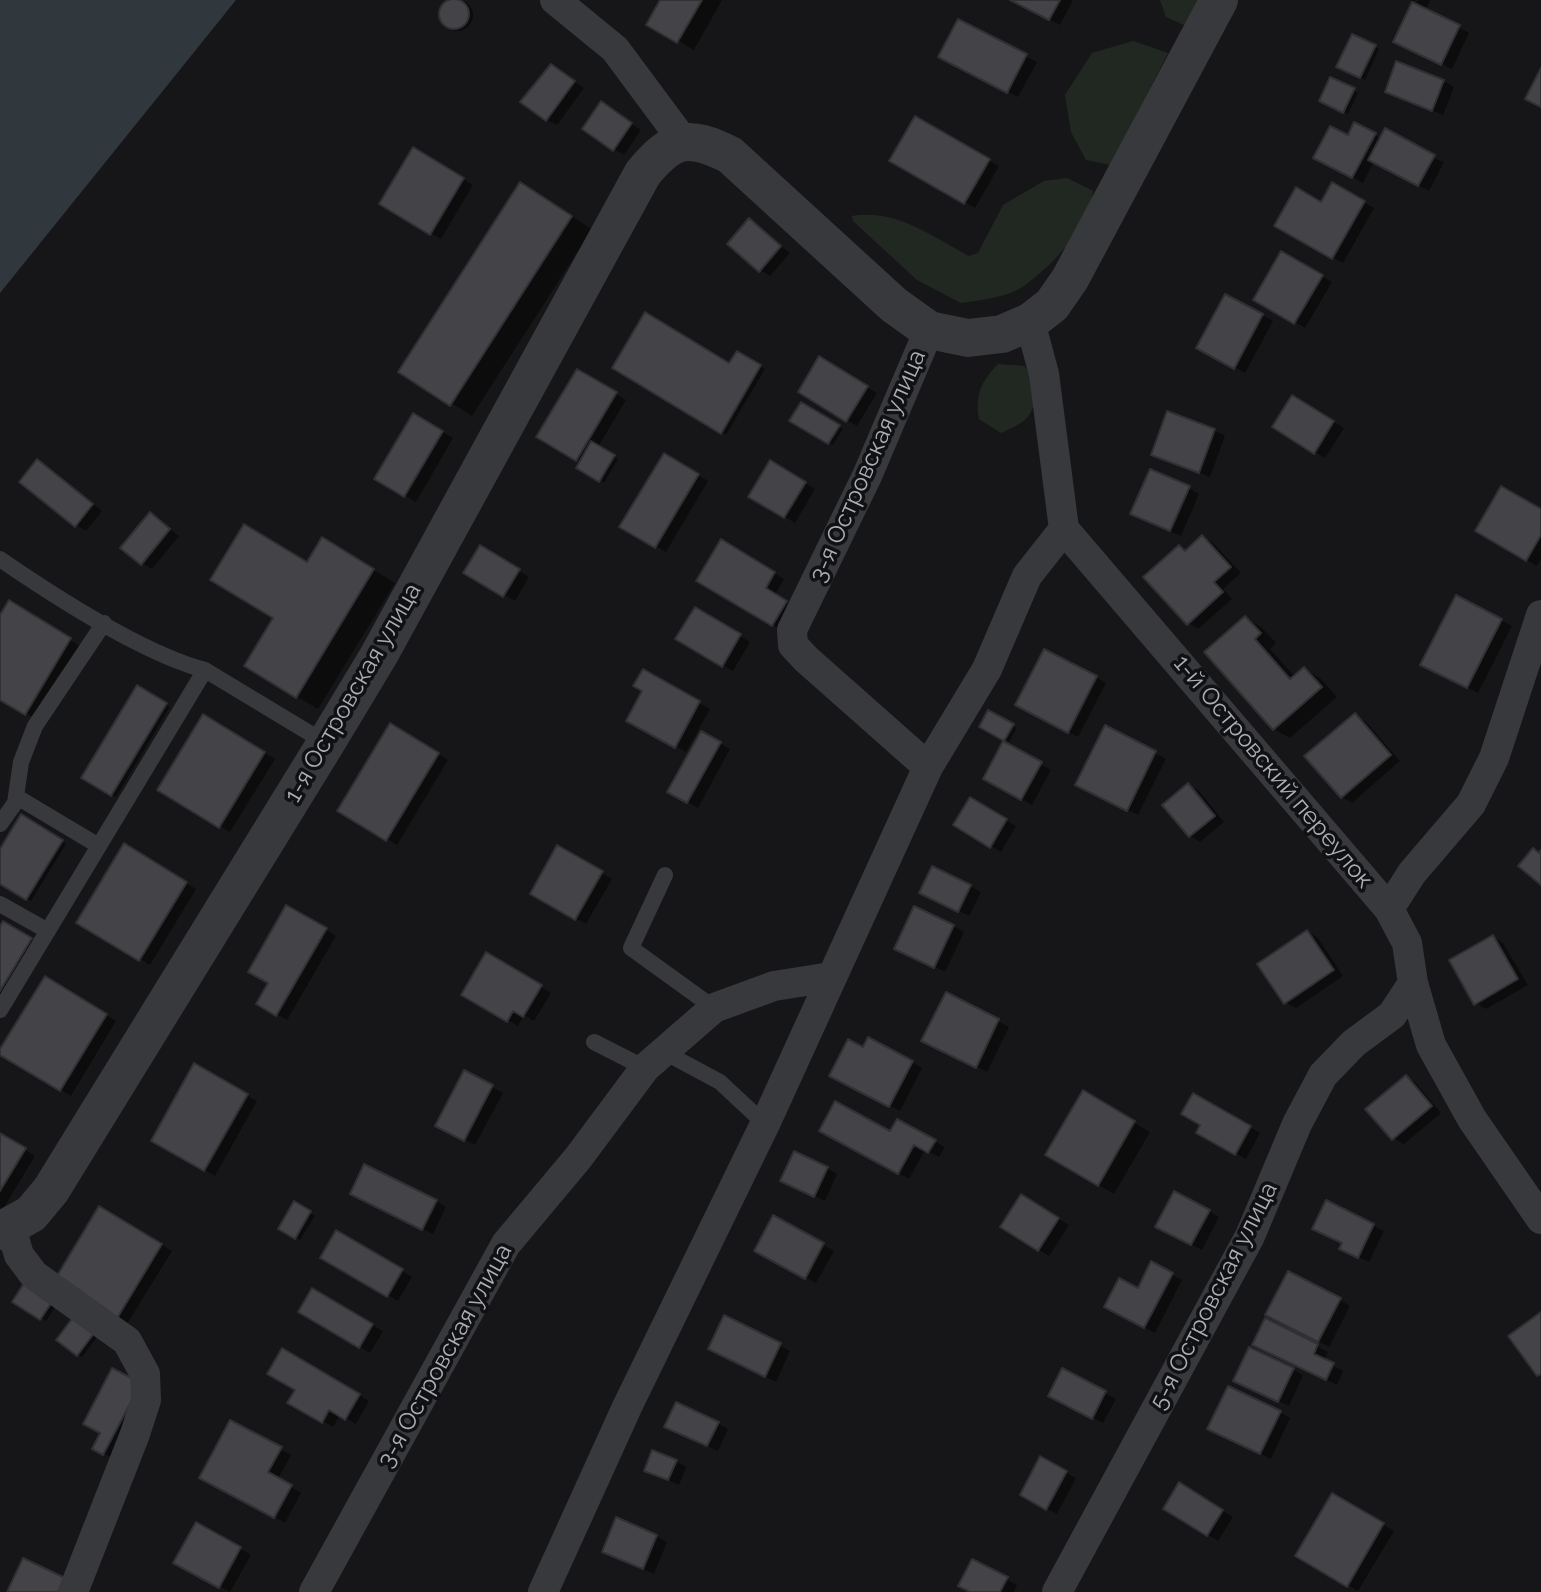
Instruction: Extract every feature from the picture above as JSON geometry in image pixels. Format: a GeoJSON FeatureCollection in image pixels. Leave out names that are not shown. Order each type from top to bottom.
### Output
{"type":"FeatureCollection","features":[{"type":"Feature","properties":{"kind":"street"},"geometry":{"type":"LineString","coordinates":[[555,0],[615,49],[684,142],[704,142],[730,155],[894,305],[929,330]]}},
{"type":"Feature","properties":{"kind":"street","name":"3-я Островская улица"},"geometry":{"type":"LineString","coordinates":[[928,767],[806,659],[793,645],[792,629],[867,476],[929,330],[968,338],[1002,334],[1030,323],[1052,305],[1070,279],[1219,0]]}},
{"type":"Feature","properties":{"kind":"street","name":"1-я Островская улица"},"geometry":{"type":"LineString","coordinates":[[5,1229],[31,1214],[77,1149],[379,655],[643,173],[662,150],[684,142]]}},
{"type":"Feature","properties":{"kind":"street"},"geometry":{"type":"LineString","coordinates":[[543,1592],[627,1407],[765,1124],[928,767],[987,669],[1027,576],[1064,529],[1044,374],[1030,323]]}},
{"type":"Feature","properties":{"kind":"street","name":"1-й Островский переулок"},"geometry":{"type":"LineString","coordinates":[[1064,529],[1389,909],[1407,943],[1413,983],[1437,1055],[1472,1119],[1509,1177],[1541,1219]]}},
{"type":"Feature","properties":{"kind":"street"},"geometry":{"type":"LineString","coordinates":[[1389,909],[1412,873],[1471,804],[1494,758],[1541,615]]}},
{"type":"Feature","properties":{"kind":"street","name":"3-я Островская улица"},"geometry":{"type":"LineString","coordinates":[[314,1592],[506,1244],[655,1060],[714,1008],[774,986],[831,978]]}},
{"type":"Feature","properties":{"kind":"street","name":"5-я Островская улица"},"geometry":{"type":"LineString","coordinates":[[1058,1592],[1250,1236],[1297,1124],[1323,1075],[1354,1043],[1392,1015],[1413,983]]}},
{"type":"Feature","properties":{"kind":"street"},"geometry":{"type":"LineString","coordinates":[[5,1229],[34,1275],[127,1342],[145,1374],[146,1401],[139,1423],[73,1592]]}},
{"type":"Feature","properties":{"kind":"lane"},"geometry":{"type":"LineString","coordinates":[[0,559],[104,623],[178,662],[205,670],[326,743]]}},
{"type":"Feature","properties":{"kind":"lane"},"geometry":{"type":"LineString","coordinates":[[0,824],[17,797],[21,762],[35,726],[104,623]]}},
{"type":"Feature","properties":{"kind":"lane"},"geometry":{"type":"LineString","coordinates":[[0,1010],[205,670]]}},
{"type":"Feature","properties":{"kind":"lane"},"geometry":{"type":"LineString","coordinates":[[17,797],[99,846]]}},
{"type":"Feature","properties":{"kind":"lane"},"geometry":{"type":"LineString","coordinates":[[665,875],[631,948],[714,1008]]}},
{"type":"Feature","properties":{"kind":"lane"},"geometry":{"type":"LineString","coordinates":[[0,904],[48,931]]}},
{"type":"Feature","properties":{"kind":"lane"},"geometry":{"type":"LineString","coordinates":[[594,1042],[720,1082],[765,1124]]}},
{"type":"Feature","properties":{"kind":"shaded area"},"geometry":{"type":"Polygon","coordinates":[[[0,0],[236,0],[0,293],[0,0]]]}},
{"type":"Feature","properties":{"kind":"shaded area"},"geometry":{"type":"Polygon","coordinates":[[[1160,0],[1201,0],[1184,25],[1166,17],[1160,0]]]}},
{"type":"Feature","properties":{"kind":"shaded area"},"geometry":{"type":"Polygon","coordinates":[[[1133,41],[1168,53],[1111,165],[1086,160],[1071,132],[1065,95],[1092,53],[1133,41]]]}},
{"type":"Feature","properties":{"kind":"shaded area"},"geometry":{"type":"Polygon","coordinates":[[[1067,178],[1093,191],[1085,218],[1077,231],[1058,256],[1024,286],[986,299],[961,303],[917,280],[853,221],[852,216],[884,216],[899,220],[969,256],[978,253],[1003,205],[1044,181],[1067,178]]]}},
{"type":"Feature","properties":{"kind":"shaded area"},"geometry":{"type":"Polygon","coordinates":[[[998,364],[1024,366],[1035,379],[1033,408],[1030,414],[1020,424],[1001,433],[979,419],[978,410],[981,389],[998,364]]]}},
{"type":"Feature","properties":{"kind":"building"},"geometry":{"type":"Polygon","coordinates":[[[454,-1],[465,3],[469,14],[465,25],[454,29],[443,25],[439,14],[443,3],[454,-1]]]}},
{"type":"Feature","properties":{"kind":"building"},"geometry":{"type":"Polygon","coordinates":[[[660,0],[702,0],[677,43],[646,25],[660,0]]]}},
{"type":"Feature","properties":{"kind":"building"},"geometry":{"type":"Polygon","coordinates":[[[1010,0],[1060,0],[1049,20],[1010,0]]]}},
{"type":"Feature","properties":{"kind":"building"},"geometry":{"type":"Polygon","coordinates":[[[1412,2],[1460,25],[1441,65],[1393,42],[1412,2]]]}},
{"type":"Feature","properties":{"kind":"building"},"geometry":{"type":"Polygon","coordinates":[[[958,19],[1027,54],[1007,93],[938,57],[958,19]]]}},
{"type":"Feature","properties":{"kind":"building"},"geometry":{"type":"Polygon","coordinates":[[[1352,34],[1376,45],[1360,78],[1336,67],[1352,34]]]}},
{"type":"Feature","properties":{"kind":"building"},"geometry":{"type":"Polygon","coordinates":[[[1396,61],[1444,80],[1432,111],[1385,92],[1396,61]]]}},
{"type":"Feature","properties":{"kind":"building"},"geometry":{"type":"Polygon","coordinates":[[[551,64],[575,81],[546,121],[520,102],[551,64]]]}},
{"type":"Feature","properties":{"kind":"building"},"geometry":{"type":"Polygon","coordinates":[[[1541,68],[1541,107],[1525,99],[1541,68]]]}},
{"type":"Feature","properties":{"kind":"building"},"geometry":{"type":"Polygon","coordinates":[[[1330,77],[1355,88],[1343,113],[1319,101],[1330,77]]]}},
{"type":"Feature","properties":{"kind":"building"},"geometry":{"type":"Polygon","coordinates":[[[601,101],[632,123],[613,151],[582,129],[601,101]]]}},
{"type":"Feature","properties":{"kind":"building"},"geometry":{"type":"Polygon","coordinates":[[[915,116],[990,159],[964,204],[889,161],[915,116]]]}},
{"type":"Feature","properties":{"kind":"building"},"geometry":{"type":"Polygon","coordinates":[[[1354,122],[1376,133],[1352,178],[1313,158],[1330,126],[1348,135],[1354,122]]]}},
{"type":"Feature","properties":{"kind":"building"},"geometry":{"type":"Polygon","coordinates":[[[1385,128],[1435,155],[1418,186],[1368,160],[1385,128]]]}},
{"type":"Feature","properties":{"kind":"building"},"geometry":{"type":"Polygon","coordinates":[[[413,147],[464,178],[430,235],[379,204],[413,147]]]}},
{"type":"Feature","properties":{"kind":"building"},"geometry":{"type":"Polygon","coordinates":[[[520,182],[572,216],[450,406],[398,372],[520,182]]]}},
{"type":"Feature","properties":{"kind":"building"},"geometry":{"type":"Polygon","coordinates":[[[1332,182],[1365,201],[1332,259],[1274,226],[1296,187],[1321,202],[1332,182]]]}},
{"type":"Feature","properties":{"kind":"building"},"geometry":{"type":"Polygon","coordinates":[[[749,218],[781,246],[759,272],[727,244],[749,218]]]}},
{"type":"Feature","properties":{"kind":"building"},"geometry":{"type":"Polygon","coordinates":[[[1281,251],[1323,275],[1294,324],[1253,300],[1281,251]]]}},
{"type":"Feature","properties":{"kind":"building"},"geometry":{"type":"Polygon","coordinates":[[[1225,294],[1263,314],[1234,369],[1196,348],[1225,294]]]}},
{"type":"Feature","properties":{"kind":"building"},"geometry":{"type":"Polygon","coordinates":[[[645,312],[729,363],[737,351],[761,365],[721,434],[612,368],[645,312]]]}},
{"type":"Feature","properties":{"kind":"building"},"geometry":{"type":"Polygon","coordinates":[[[819,356],[868,386],[846,422],[798,392],[819,356]]]}},
{"type":"Feature","properties":{"kind":"building"},"geometry":{"type":"Polygon","coordinates":[[[577,369],[617,392],[576,461],[536,437],[577,369]]]}},
{"type":"Feature","properties":{"kind":"building"},"geometry":{"type":"Polygon","coordinates":[[[1292,395],[1334,421],[1314,454],[1272,427],[1292,395]]]}},
{"type":"Feature","properties":{"kind":"building"},"geometry":{"type":"Polygon","coordinates":[[[801,402],[840,425],[828,444],[789,421],[801,402]]]}},
{"type":"Feature","properties":{"kind":"building"},"geometry":{"type":"Polygon","coordinates":[[[1167,411],[1215,429],[1199,473],[1151,455],[1167,411]]]}},
{"type":"Feature","properties":{"kind":"building"},"geometry":{"type":"Polygon","coordinates":[[[413,413],[443,431],[404,497],[374,479],[413,413]]]}},
{"type":"Feature","properties":{"kind":"building"},"geometry":{"type":"Polygon","coordinates":[[[591,441],[615,455],[599,482],[576,468],[591,441]]]}},
{"type":"Feature","properties":{"kind":"building"},"geometry":{"type":"Polygon","coordinates":[[[664,453],[699,474],[655,548],[619,527],[664,453]]]}},
{"type":"Feature","properties":{"kind":"building"},"geometry":{"type":"Polygon","coordinates":[[[37,459],[93,504],[75,527],[19,482],[37,459]]]}},
{"type":"Feature","properties":{"kind":"building"},"geometry":{"type":"Polygon","coordinates":[[[770,460],[806,482],[784,518],[748,497],[770,460]]]}},
{"type":"Feature","properties":{"kind":"building"},"geometry":{"type":"Polygon","coordinates":[[[1150,469],[1190,486],[1170,531],[1130,514],[1150,469]]]}},
{"type":"Feature","properties":{"kind":"building"},"geometry":{"type":"Polygon","coordinates":[[[1501,486],[1541,509],[1541,535],[1526,561],[1475,531],[1501,486]]]}},
{"type":"Feature","properties":{"kind":"building"},"geometry":{"type":"Polygon","coordinates":[[[150,512],[170,529],[141,565],[120,548],[150,512]]]}},
{"type":"Feature","properties":{"kind":"building"},"geometry":{"type":"Polygon","coordinates":[[[244,524],[307,562],[322,537],[374,569],[296,698],[244,666],[273,618],[210,580],[244,524]]]}},
{"type":"Feature","properties":{"kind":"building"},"geometry":{"type":"Polygon","coordinates":[[[1202,535],[1231,567],[1214,582],[1223,592],[1187,625],[1143,577],[1179,545],[1185,551],[1202,535]]]}},
{"type":"Feature","properties":{"kind":"building"},"geometry":{"type":"Polygon","coordinates":[[[721,539],[775,572],[766,588],[787,601],[772,626],[696,581],[721,539]]]}},
{"type":"Feature","properties":{"kind":"building"},"geometry":{"type":"Polygon","coordinates":[[[480,545],[520,569],[503,597],[463,573],[480,545]]]}},
{"type":"Feature","properties":{"kind":"building"},"geometry":{"type":"Polygon","coordinates":[[[1456,595],[1502,619],[1467,688],[1420,665],[1456,595]]]}},
{"type":"Feature","properties":{"kind":"building"},"geometry":{"type":"Polygon","coordinates":[[[9,600],[71,638],[25,715],[0,700],[0,615],[9,600]]]}},
{"type":"Feature","properties":{"kind":"building"},"geometry":{"type":"Polygon","coordinates":[[[695,607],[741,634],[722,667],[675,639],[695,607]]]}},
{"type":"Feature","properties":{"kind":"building"},"geometry":{"type":"Polygon","coordinates":[[[1245,616],[1261,633],[1255,639],[1290,679],[1304,667],[1322,687],[1273,730],[1204,652],[1245,616]]]}},
{"type":"Feature","properties":{"kind":"building"},"geometry":{"type":"Polygon","coordinates":[[[1044,649],[1097,676],[1068,733],[1015,705],[1044,649]]]}},
{"type":"Feature","properties":{"kind":"building"},"geometry":{"type":"Polygon","coordinates":[[[643,669],[700,701],[675,748],[626,721],[642,691],[633,686],[643,669]]]}},
{"type":"Feature","properties":{"kind":"building"},"geometry":{"type":"Polygon","coordinates":[[[137,685],[167,703],[111,796],[81,778],[137,685]]]}},
{"type":"Feature","properties":{"kind":"building"},"geometry":{"type":"Polygon","coordinates":[[[988,710],[1014,724],[1004,741],[979,727],[988,710]]]}},
{"type":"Feature","properties":{"kind":"building"},"geometry":{"type":"Polygon","coordinates":[[[1355,713],[1391,755],[1341,798],[1304,756],[1355,713]]]}},
{"type":"Feature","properties":{"kind":"building"},"geometry":{"type":"Polygon","coordinates":[[[203,714],[265,752],[219,828],[157,790],[203,714]]]}},
{"type":"Feature","properties":{"kind":"building"},"geometry":{"type":"Polygon","coordinates":[[[390,723],[439,753],[386,841],[337,811],[390,723]]]}},
{"type":"Feature","properties":{"kind":"building"},"geometry":{"type":"Polygon","coordinates":[[[1105,725],[1156,751],[1127,811],[1075,785],[1105,725]]]}},
{"type":"Feature","properties":{"kind":"building"},"geometry":{"type":"Polygon","coordinates":[[[701,731],[721,742],[687,803],[667,792],[701,731]]]}},
{"type":"Feature","properties":{"kind":"building"},"geometry":{"type":"Polygon","coordinates":[[[1003,741],[1042,762],[1021,800],[983,779],[1003,741]]]}},
{"type":"Feature","properties":{"kind":"building"},"geometry":{"type":"Polygon","coordinates":[[[1188,783],[1215,816],[1189,837],[1162,805],[1188,783]]]}},
{"type":"Feature","properties":{"kind":"building"},"geometry":{"type":"Polygon","coordinates":[[[970,797],[1007,819],[990,848],[953,825],[970,797]]]}},
{"type":"Feature","properties":{"kind":"building"},"geometry":{"type":"Polygon","coordinates":[[[21,814],[63,840],[26,900],[0,884],[0,849],[21,814]]]}},
{"type":"Feature","properties":{"kind":"building"},"geometry":{"type":"Polygon","coordinates":[[[124,843],[187,882],[139,961],[76,923],[124,843]]]}},
{"type":"Feature","properties":{"kind":"building"},"geometry":{"type":"Polygon","coordinates":[[[557,845],[603,871],[575,920],[530,894],[557,845]]]}},
{"type":"Feature","properties":{"kind":"building"},"geometry":{"type":"Polygon","coordinates":[[[1533,848],[1539,853],[1541,850],[1541,885],[1518,866],[1533,848]]]}},
{"type":"Feature","properties":{"kind":"building"},"geometry":{"type":"Polygon","coordinates":[[[932,866],[971,885],[958,912],[919,893],[932,866]]]}},
{"type":"Feature","properties":{"kind":"building"},"geometry":{"type":"Polygon","coordinates":[[[286,905],[327,928],[276,1016],[256,1004],[268,983],[248,972],[286,905]]]}},
{"type":"Feature","properties":{"kind":"building"},"geometry":{"type":"Polygon","coordinates":[[[914,906],[954,925],[934,968],[894,949],[914,906]]]}},
{"type":"Feature","properties":{"kind":"building"},"geometry":{"type":"Polygon","coordinates":[[[3,921],[32,938],[0,991],[0,926],[3,921]]]}},
{"type":"Feature","properties":{"kind":"building"},"geometry":{"type":"Polygon","coordinates":[[[1307,930],[1334,970],[1284,1004],[1257,964],[1307,930]]]}},
{"type":"Feature","properties":{"kind":"building"},"geometry":{"type":"Polygon","coordinates":[[[1493,935],[1518,979],[1474,1005],[1449,960],[1493,935]]]}},
{"type":"Feature","properties":{"kind":"building"},"geometry":{"type":"Polygon","coordinates":[[[486,952],[542,985],[523,1017],[513,1011],[507,1022],[461,995],[486,952]]]}},
{"type":"Feature","properties":{"kind":"building"},"geometry":{"type":"Polygon","coordinates":[[[45,976],[107,1014],[60,1091],[0,1055],[0,1049],[45,976]]]}},
{"type":"Feature","properties":{"kind":"building"},"geometry":{"type":"Polygon","coordinates":[[[946,992],[999,1019],[976,1068],[921,1041],[946,992]]]}},
{"type":"Feature","properties":{"kind":"building"},"geometry":{"type":"Polygon","coordinates":[[[868,1037],[913,1061],[889,1107],[829,1076],[848,1039],[863,1047],[868,1037]]]}},
{"type":"Feature","properties":{"kind":"building"},"geometry":{"type":"Polygon","coordinates":[[[194,1063],[248,1094],[204,1171],[151,1141],[194,1063]]]}},
{"type":"Feature","properties":{"kind":"building"},"geometry":{"type":"Polygon","coordinates":[[[464,1070],[493,1085],[464,1141],[435,1126],[464,1070]]]}},
{"type":"Feature","properties":{"kind":"building"},"geometry":{"type":"Polygon","coordinates":[[[1406,1075],[1432,1106],[1392,1140],[1365,1109],[1406,1075]]]}},
{"type":"Feature","properties":{"kind":"building"},"geometry":{"type":"Polygon","coordinates":[[[1083,1090],[1135,1121],[1098,1186],[1045,1155],[1083,1090]]]}},
{"type":"Feature","properties":{"kind":"building"},"geometry":{"type":"Polygon","coordinates":[[[1193,1093],[1251,1126],[1235,1155],[1196,1133],[1200,1125],[1181,1114],[1193,1093]]]}},
{"type":"Feature","properties":{"kind":"building"},"geometry":{"type":"Polygon","coordinates":[[[835,1101],[890,1131],[897,1119],[936,1140],[928,1153],[914,1145],[898,1174],[819,1131],[835,1101]]]}},
{"type":"Feature","properties":{"kind":"building"},"geometry":{"type":"Polygon","coordinates":[[[0,1133],[26,1148],[0,1191],[0,1133]]]}},
{"type":"Feature","properties":{"kind":"building"},"geometry":{"type":"Polygon","coordinates":[[[794,1151],[828,1167],[814,1197],[780,1181],[794,1151]]]}},
{"type":"Feature","properties":{"kind":"building"},"geometry":{"type":"Polygon","coordinates":[[[364,1164],[437,1200],[422,1230],[350,1194],[364,1164]]]}},
{"type":"Feature","properties":{"kind":"building"},"geometry":{"type":"Polygon","coordinates":[[[1174,1191],[1210,1210],[1191,1245],[1155,1227],[1174,1191]]]}},
{"type":"Feature","properties":{"kind":"building"},"geometry":{"type":"Polygon","coordinates":[[[1021,1194],[1059,1218],[1038,1251],[1000,1227],[1021,1194]]]}},
{"type":"Feature","properties":{"kind":"building"},"geometry":{"type":"Polygon","coordinates":[[[1326,1200],[1374,1224],[1358,1258],[1339,1249],[1342,1243],[1312,1229],[1326,1200]]]}},
{"type":"Feature","properties":{"kind":"building"},"geometry":{"type":"Polygon","coordinates":[[[294,1201],[311,1211],[295,1239],[278,1229],[294,1201]]]}},
{"type":"Feature","properties":{"kind":"building"},"geometry":{"type":"Polygon","coordinates":[[[99,1206],[162,1244],[116,1320],[54,1281],[99,1206]]]}},
{"type":"Feature","properties":{"kind":"building"},"geometry":{"type":"Polygon","coordinates":[[[773,1215],[824,1243],[805,1279],[754,1251],[773,1215]]]}},
{"type":"Feature","properties":{"kind":"building"},"geometry":{"type":"Polygon","coordinates":[[[336,1230],[403,1269],[387,1297],[320,1258],[336,1230]]]}},
{"type":"Feature","properties":{"kind":"building"},"geometry":{"type":"Polygon","coordinates":[[[1151,1261],[1173,1273],[1144,1328],[1104,1307],[1119,1278],[1138,1288],[1151,1261]]]}},
{"type":"Feature","properties":{"kind":"building"},"geometry":{"type":"Polygon","coordinates":[[[1288,1271],[1341,1298],[1318,1342],[1265,1315],[1288,1271]]]}},
{"type":"Feature","properties":{"kind":"building"},"geometry":{"type":"Polygon","coordinates":[[[28,1277],[56,1296],[40,1320],[12,1302],[28,1277]]]}},
{"type":"Feature","properties":{"kind":"building"},"geometry":{"type":"Polygon","coordinates":[[[312,1288],[373,1324],[359,1348],[298,1312],[312,1288]]]}},
{"type":"Feature","properties":{"kind":"building"},"geometry":{"type":"Polygon","coordinates":[[[77,1312],[98,1328],[77,1356],[56,1340],[77,1312]]]}},
{"type":"Feature","properties":{"kind":"building"},"geometry":{"type":"Polygon","coordinates":[[[1541,1312],[1541,1374],[1537,1376],[1508,1336],[1541,1312]]]}},
{"type":"Feature","properties":{"kind":"building"},"geometry":{"type":"Polygon","coordinates":[[[724,1315],[781,1343],[765,1377],[708,1349],[724,1315]]]}},
{"type":"Feature","properties":{"kind":"building"},"geometry":{"type":"Polygon","coordinates":[[[1265,1318],[1318,1344],[1314,1354],[1334,1363],[1326,1380],[1252,1345],[1265,1318]]]}},
{"type":"Feature","properties":{"kind":"building"},"geometry":{"type":"Polygon","coordinates":[[[1249,1347],[1294,1368],[1278,1402],[1233,1381],[1249,1347]]]}},
{"type":"Feature","properties":{"kind":"building"},"geometry":{"type":"Polygon","coordinates":[[[282,1348],[360,1394],[345,1420],[329,1410],[322,1423],[287,1403],[295,1390],[267,1374],[282,1348]]]}},
{"type":"Feature","properties":{"kind":"building"},"geometry":{"type":"Polygon","coordinates":[[[112,1368],[141,1383],[103,1455],[92,1449],[100,1433],[83,1424],[112,1368]]]}},
{"type":"Feature","properties":{"kind":"building"},"geometry":{"type":"Polygon","coordinates":[[[1062,1368],[1106,1391],[1092,1419],[1048,1396],[1062,1368]]]}},
{"type":"Feature","properties":{"kind":"building"},"geometry":{"type":"Polygon","coordinates":[[[1228,1386],[1281,1411],[1260,1454],[1207,1429],[1228,1386]]]}},
{"type":"Feature","properties":{"kind":"building"},"geometry":{"type":"Polygon","coordinates":[[[676,1402],[719,1422],[707,1446],[664,1427],[676,1402]]]}},
{"type":"Feature","properties":{"kind":"building"},"geometry":{"type":"Polygon","coordinates":[[[230,1420],[282,1447],[268,1472],[292,1485],[274,1518],[199,1478],[230,1420]]]}},
{"type":"Feature","properties":{"kind":"building"},"geometry":{"type":"Polygon","coordinates":[[[652,1450],[677,1460],[668,1480],[644,1471],[652,1450]]]}},
{"type":"Feature","properties":{"kind":"building"},"geometry":{"type":"Polygon","coordinates":[[[1040,1456],[1067,1471],[1046,1510],[1020,1495],[1040,1456]]]}},
{"type":"Feature","properties":{"kind":"building"},"geometry":{"type":"Polygon","coordinates":[[[1179,1482],[1223,1510],[1207,1536],[1163,1509],[1179,1482]]]}},
{"type":"Feature","properties":{"kind":"building"},"geometry":{"type":"Polygon","coordinates":[[[1332,1493],[1384,1523],[1347,1587],[1295,1556],[1332,1493]]]}},
{"type":"Feature","properties":{"kind":"building"},"geometry":{"type":"Polygon","coordinates":[[[616,1517],[657,1535],[643,1569],[602,1552],[616,1517]]]}},
{"type":"Feature","properties":{"kind":"building"},"geometry":{"type":"Polygon","coordinates":[[[196,1522],[241,1547],[219,1588],[173,1563],[196,1522]]]}},
{"type":"Feature","properties":{"kind":"building"},"geometry":{"type":"Polygon","coordinates":[[[23,1558],[65,1578],[58,1592],[7,1592],[23,1558]]]}},
{"type":"Feature","properties":{"kind":"building"},"geometry":{"type":"Polygon","coordinates":[[[972,1559],[1008,1577],[1000,1592],[970,1592],[958,1586],[972,1559]]]}}]}
